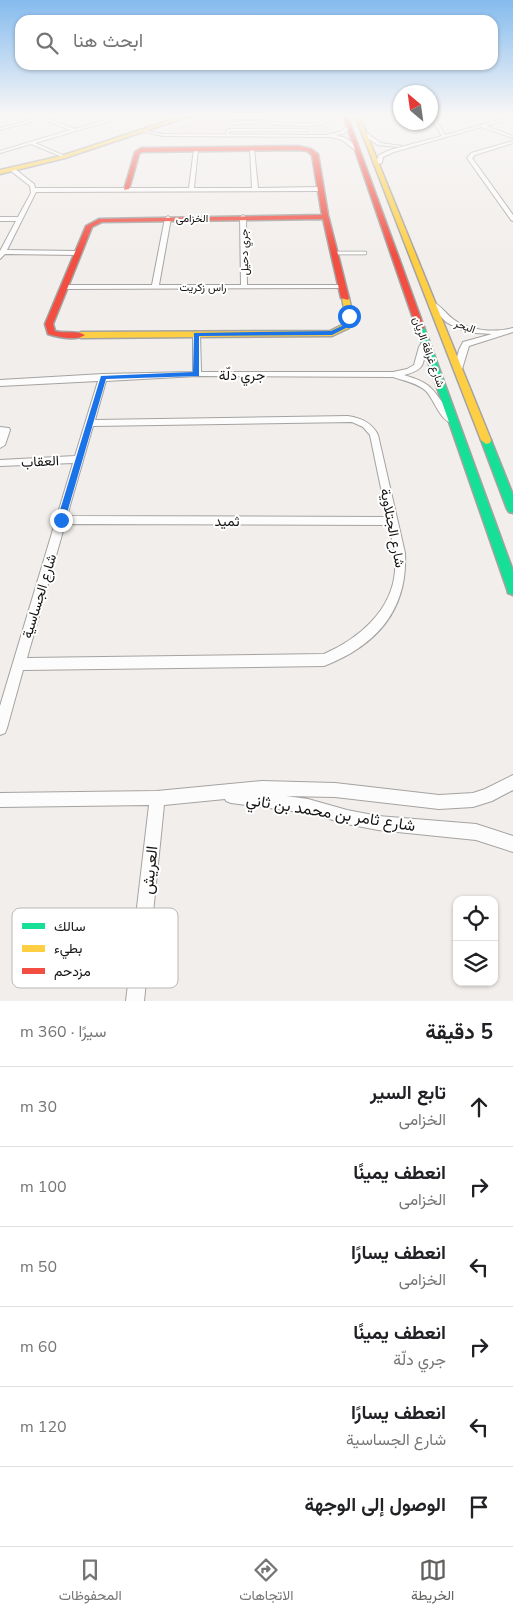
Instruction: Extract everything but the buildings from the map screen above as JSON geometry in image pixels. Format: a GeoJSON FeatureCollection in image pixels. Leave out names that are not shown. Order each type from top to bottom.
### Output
{"type":"FeatureCollection","features":[{"type":"Feature","properties":{"kind":"street"},"geometry":{"type":"LineString","coordinates":[[0,172],[45,162]]}},
{"type":"Feature","properties":{"kind":"street","name":"الخزامى"},"geometry":{"type":"LineString","coordinates":[[126,189],[134,162]]}},
{"type":"Feature","properties":{"kind":"street"},"geometry":{"type":"LineString","coordinates":[[191,189],[194,162]]}},
{"type":"Feature","properties":{"kind":"street"},"geometry":{"type":"LineString","coordinates":[[253,162],[255,189]]}},
{"type":"Feature","properties":{"kind":"street","name":"الخزامى"},"geometry":{"type":"LineString","coordinates":[[316,162],[319,189],[326,217],[349,316],[346,326],[332,333],[60,335],[51,332],[49,324],[89,226],[101,220],[326,217]]}},
{"type":"Feature","properties":{"kind":"street","name":"شارع غرافة الريان"},"geometry":{"type":"LineString","coordinates":[[361,162],[513,589]]}},
{"type":"Feature","properties":{"kind":"street"},"geometry":{"type":"LineString","coordinates":[[472,162],[513,219]]}},
{"type":"Feature","properties":{"kind":"street","name":"شارع غرافة الريان"},"geometry":{"type":"LineString","coordinates":[[377,164],[513,509]]}},
{"type":"Feature","properties":{"kind":"street"},"geometry":{"type":"LineString","coordinates":[[13,170],[30,183],[34,190]]}},
{"type":"Feature","properties":{"kind":"street"},"geometry":{"type":"LineString","coordinates":[[34,190],[319,189]]}},
{"type":"Feature","properties":{"kind":"street"},"geometry":{"type":"LineString","coordinates":[[34,190],[2,254],[78,253]]}},
{"type":"Feature","properties":{"kind":"street","name":"جري دحيل"},"geometry":{"type":"LineString","coordinates":[[243,217],[244,287]]}},
{"type":"Feature","properties":{"kind":"street"},"geometry":{"type":"LineString","coordinates":[[155,287],[168,218]]}},
{"type":"Feature","properties":{"kind":"street"},"geometry":{"type":"LineString","coordinates":[[0,219],[20,219]]}},
{"type":"Feature","properties":{"kind":"street","name":"راس زكريت"},"geometry":{"type":"LineString","coordinates":[[64,287],[342,287]]}},
{"type":"Feature","properties":{"kind":"street","name":"البحر"},"geometry":{"type":"LineString","coordinates":[[432,304],[440,309],[449,320],[461,327],[484,332],[510,331]]}},
{"type":"Feature","properties":{"kind":"street","name":"البحر"},"geometry":{"type":"LineString","coordinates":[[458,368],[462,361],[461,352],[466,344],[510,331]]}},
{"type":"Feature","properties":{"kind":"street"},"geometry":{"type":"LineString","coordinates":[[196,334],[197,374]]}},
{"type":"Feature","properties":{"kind":"street","name":"جري دلّة"},"geometry":{"type":"LineString","coordinates":[[394,375],[418,366],[421,360],[422,349],[426,344]]}},
{"type":"Feature","properties":{"kind":"street","name":"جري دلّة"},"geometry":{"type":"LineString","coordinates":[[0,383],[197,374],[394,375],[428,389],[435,396],[444,413],[454,421]]}},
{"type":"Feature","properties":{"kind":"street","name":"شارع الجساسية"},"geometry":{"type":"LineString","coordinates":[[0,728],[104,377]]}},
{"type":"Feature","properties":{"kind":"street","name":"شارع الجتلاوية"},"geometry":{"type":"LineString","coordinates":[[18,664],[324,660],[338,655],[362,640],[388,611],[399,589],[402,565],[373,432],[367,425],[348,419],[90,423]]}},
{"type":"Feature","properties":{"kind":"street"},"geometry":{"type":"LineString","coordinates":[[0,430],[6,430],[0,445]]}},
{"type":"Feature","properties":{"kind":"street","name":"العقاب"},"geometry":{"type":"LineString","coordinates":[[0,463],[79,459]]}},
{"type":"Feature","properties":{"kind":"street","name":"ثميد"},"geometry":{"type":"LineString","coordinates":[[61,520],[393,521]]}},
{"type":"Feature","properties":{"kind":"street","name":"شارع ثامر بن محمد بن ثاني"},"geometry":{"type":"LineString","coordinates":[[0,800],[157,798],[262,788],[335,790],[439,802],[473,800],[488,796],[513,782]]}},
{"type":"Feature","properties":{"kind":"street","name":"شارع ثامر بن محمد بن ثاني"},"geometry":{"type":"LineString","coordinates":[[207,794],[308,806],[378,823],[476,832],[513,844]]}},
{"type":"Feature","properties":{"kind":"street","name":"العريش"},"geometry":{"type":"LineString","coordinates":[[145,908],[157,798]]}},
{"type":"Feature","properties":{"kind":"street","name":"العريش"},"geometry":{"type":"LineString","coordinates":[[135,1001],[136,988]]}},
{"type":"Feature","properties":{"kind":"lane"},"geometry":{"type":"LineString","coordinates":[[334,254],[365,253]]}},
{"type":"Feature","properties":{"kind":"traffic: fast"},"geometry":{"type":"LineString","coordinates":[[420,327],[513,589]]}},
{"type":"Feature","properties":{"kind":"traffic: fast"},"geometry":{"type":"LineString","coordinates":[[486,440],[513,509]]}},
{"type":"Feature","properties":{"kind":"traffic: slow"},"geometry":{"type":"LineString","coordinates":[[0,172],[43,162]]}},
{"type":"Feature","properties":{"kind":"traffic: slow"},"geometry":{"type":"LineString","coordinates":[[376,162],[486,440]]}},
{"type":"Feature","properties":{"kind":"traffic: slow"},"geometry":{"type":"LineString","coordinates":[[81,335],[332,333],[346,326],[349,316],[345,298]]}},
{"type":"Feature","properties":{"kind":"traffic: jam"},"geometry":{"type":"LineString","coordinates":[[126,189],[134,162]]}},
{"type":"Feature","properties":{"kind":"traffic: jam"},"geometry":{"type":"LineString","coordinates":[[316,162],[325,215],[345,298]]}},
{"type":"Feature","properties":{"kind":"traffic: jam"},"geometry":{"type":"LineString","coordinates":[[362,162],[420,327]]}},
{"type":"Feature","properties":{"kind":"traffic: jam"},"geometry":{"type":"LineString","coordinates":[[81,335],[60,335],[51,332],[49,324],[89,226],[101,220],[326,217]]}},
{"type":"Feature","properties":{"kind":"route"},"geometry":{"type":"LineString","coordinates":[[61,520],[104,377],[197,374],[196,334],[332,333],[346,326],[349,316]]}}]}
